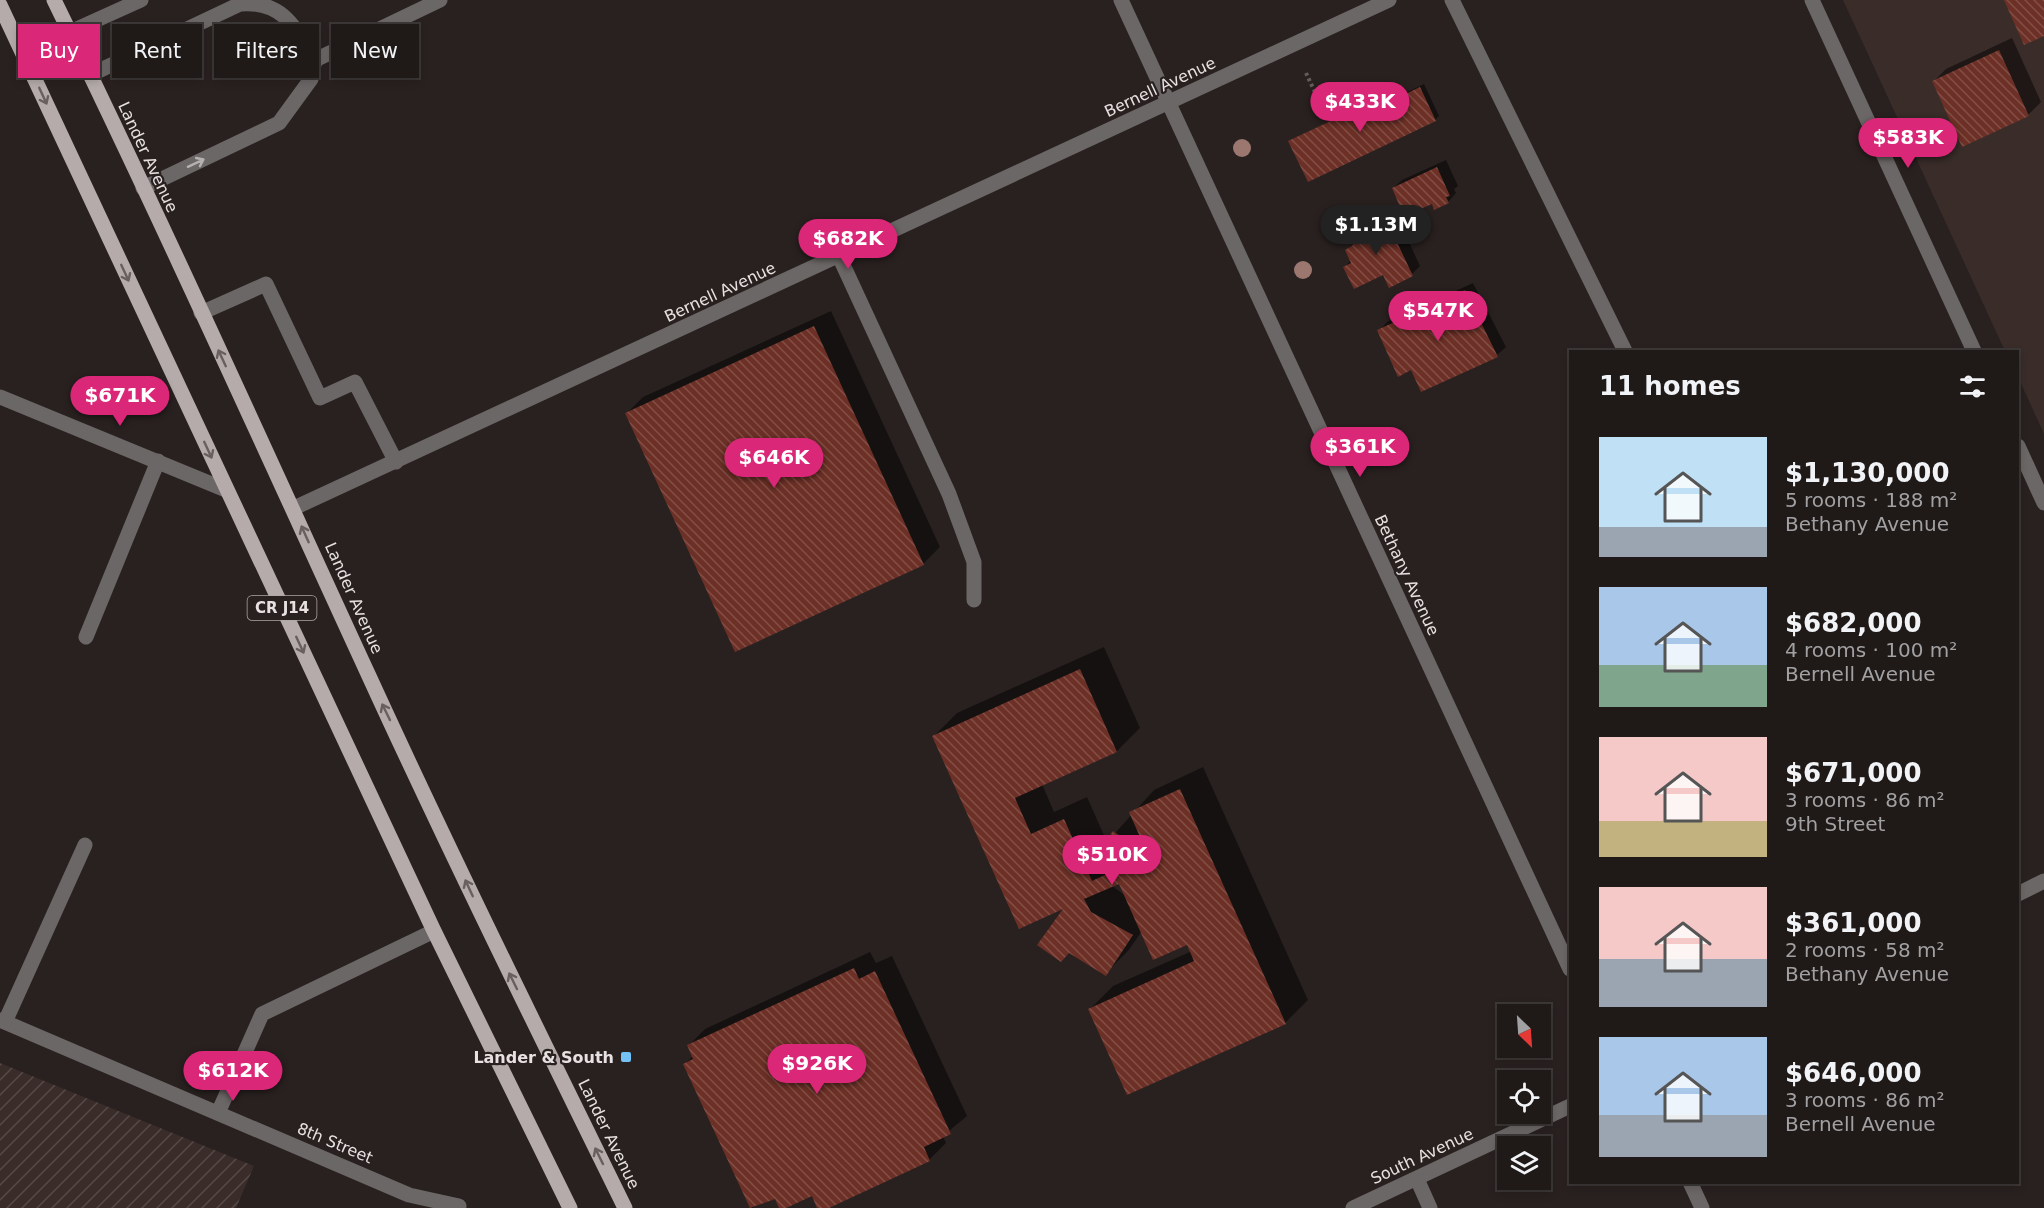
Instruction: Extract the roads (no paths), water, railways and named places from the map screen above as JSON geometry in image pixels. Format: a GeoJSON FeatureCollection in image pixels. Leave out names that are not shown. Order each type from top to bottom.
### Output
{"type":"FeatureCollection","features":[{"type":"Feature","properties":{"kind":"main road","name":"Lander Avenue"},"geometry":{"type":"LineString","coordinates":[[54,0],[66,24]]}},
{"type":"Feature","properties":{"kind":"main road","name":"CR J14"},"geometry":{"type":"LineString","coordinates":[[0,5],[434,931],[570,1208]]}},
{"type":"Feature","properties":{"kind":"main road","name":"Lander Avenue"},"geometry":{"type":"LineString","coordinates":[[91,78],[294,508],[369,677],[488,931],[626,1208]]}},
{"type":"Feature","properties":{"kind":"street"},"geometry":{"type":"LineString","coordinates":[[88,24],[141,0]]}},
{"type":"Feature","properties":{"kind":"street"},"geometry":{"type":"LineString","coordinates":[[319,58],[440,0]]}},
{"type":"Feature","properties":{"kind":"street","name":"Bethany Avenue"},"geometry":{"type":"LineString","coordinates":[[1121,0],[1569,967]]}},
{"type":"Feature","properties":{"kind":"street","name":"Bernell Avenue"},"geometry":{"type":"LineString","coordinates":[[294,508],[1389,0]]}},
{"type":"Feature","properties":{"kind":"street"},"geometry":{"type":"LineString","coordinates":[[1452,0],[1625,350]]}},
{"type":"Feature","properties":{"kind":"street"},"geometry":{"type":"LineString","coordinates":[[1812,0],[1974,350]]}},
{"type":"Feature","properties":{"kind":"street"},"geometry":{"type":"LineString","coordinates":[[100,70],[240,4],[262,2],[282,14],[292,24]]}},
{"type":"Feature","properties":{"kind":"street"},"geometry":{"type":"LineString","coordinates":[[142,188],[279,123],[311,78]]}},
{"type":"Feature","properties":{"kind":"street"},"geometry":{"type":"LineString","coordinates":[[839,256],[949,494],[974,562],[974,600]]}},
{"type":"Feature","properties":{"kind":"street"},"geometry":{"type":"LineString","coordinates":[[201,314],[266,284],[320,398],[355,381],[396,462]]}},
{"type":"Feature","properties":{"kind":"street"},"geometry":{"type":"LineString","coordinates":[[0,397],[158,460],[226,490]]}},
{"type":"Feature","properties":{"kind":"street"},"geometry":{"type":"LineString","coordinates":[[2019,448],[2044,503]]}},
{"type":"Feature","properties":{"kind":"street"},"geometry":{"type":"LineString","coordinates":[[86,638],[158,460]]}},
{"type":"Feature","properties":{"kind":"street"},"geometry":{"type":"LineString","coordinates":[[2,1021],[85,845]]}},
{"type":"Feature","properties":{"kind":"street"},"geometry":{"type":"LineString","coordinates":[[2019,894],[2044,881]]}},
{"type":"Feature","properties":{"kind":"street"},"geometry":{"type":"LineString","coordinates":[[219,1113],[262,1014],[434,931]]}},
{"type":"Feature","properties":{"kind":"street","name":"8th Street"},"geometry":{"type":"LineString","coordinates":[[2,1021],[409,1194],[459,1206]]}},
{"type":"Feature","properties":{"kind":"street","name":"South Avenue"},"geometry":{"type":"LineString","coordinates":[[1353,1208],[1569,1106]]}},
{"type":"Feature","properties":{"kind":"street"},"geometry":{"type":"LineString","coordinates":[[1417,1179],[1430,1208]]}},
{"type":"Feature","properties":{"kind":"street"},"geometry":{"type":"LineString","coordinates":[[1691,1184],[1702,1208]]}},
{"type":"Feature","properties":{"kind":"place","name":"Lander & South"},"geometry":{"type":"Point","coordinates":[626,1057]}}]}
